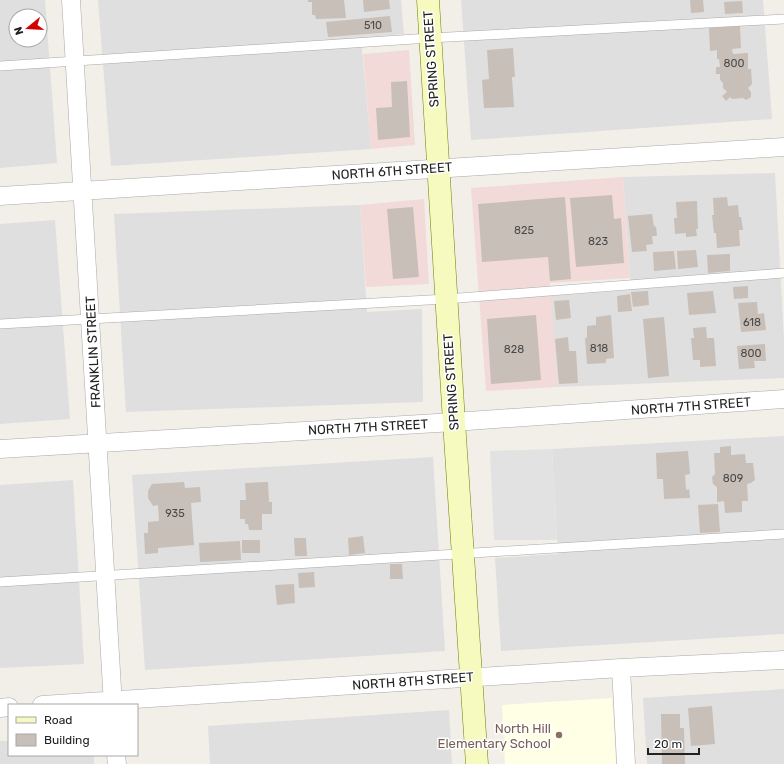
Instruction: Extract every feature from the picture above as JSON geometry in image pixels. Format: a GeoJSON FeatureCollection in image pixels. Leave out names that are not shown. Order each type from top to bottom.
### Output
{"type":"FeatureCollection","features":[{"type":"Feature","properties":{"kind":"main road","name":"SPRING STREET"},"geometry":{"type":"LineString","coordinates":[[428,0],[477,764]]}},
{"type":"Feature","properties":{"kind":"street","name":"FRANKLIN STREET"},"geometry":{"type":"LineString","coordinates":[[71,0],[91,318],[112,703]]}},
{"type":"Feature","properties":{"kind":"street","name":"NORTH 6TH STREET"},"geometry":{"type":"LineString","coordinates":[[0,196],[784,147]]}},
{"type":"Feature","properties":{"kind":"street","name":"NORTH 7TH STREET"},"geometry":{"type":"LineString","coordinates":[[0,449],[454,422],[784,399]]}},
{"type":"Feature","properties":{"kind":"street","name":"NORTH 8TH STREET"},"geometry":{"type":"LineString","coordinates":[[77,704],[112,703],[621,668],[784,660]]}},
{"type":"Feature","properties":{"kind":"street"},"geometry":{"type":"LineString","coordinates":[[621,668],[626,764]]}},
{"type":"Feature","properties":{"kind":"lane"},"geometry":{"type":"LineString","coordinates":[[0,66],[430,38],[784,19]]}},
{"type":"Feature","properties":{"kind":"lane"},"geometry":{"type":"LineString","coordinates":[[0,324],[446,299],[784,273]]}},
{"type":"Feature","properties":{"kind":"lane"},"geometry":{"type":"LineString","coordinates":[[0,582],[784,534]]}},
{"type":"Feature","properties":{"kind":"shaded area"},"geometry":{"type":"Polygon","coordinates":[[[0,0],[45,0],[46,8],[8,8],[8,48],[48,48],[48,41],[57,163],[0,168],[0,0]]]}},
{"type":"Feature","properties":{"kind":"shaded area"},"geometry":{"type":"Polygon","coordinates":[[[98,0],[401,0],[404,34],[361,38],[371,149],[111,166],[98,0]]]}},
{"type":"Feature","properties":{"kind":"shaded area"},"geometry":{"type":"Polygon","coordinates":[[[461,0],[763,0],[772,119],[471,140],[461,0]]]}},
{"type":"Feature","properties":{"kind":"shaded area"},"geometry":{"type":"Polygon","coordinates":[[[409,50],[415,145],[371,149],[363,54],[409,50]]]}},
{"type":"Feature","properties":{"kind":"shaded area"},"geometry":{"type":"Polygon","coordinates":[[[775,173],[784,339],[784,378],[558,387],[550,296],[631,290],[623,177],[775,173]]]}},
{"type":"Feature","properties":{"kind":"shaded area"},"geometry":{"type":"Polygon","coordinates":[[[623,177],[630,278],[550,283],[558,387],[486,391],[471,188],[623,177]]]}},
{"type":"Feature","properties":{"kind":"shaded area"},"geometry":{"type":"Polygon","coordinates":[[[424,199],[429,284],[366,287],[360,205],[424,199]]]}},
{"type":"Feature","properties":{"kind":"shaded area"},"geometry":{"type":"Polygon","coordinates":[[[360,205],[367,312],[422,309],[423,402],[126,412],[114,214],[360,205]]]}},
{"type":"Feature","properties":{"kind":"shaded area"},"geometry":{"type":"Polygon","coordinates":[[[55,220],[70,419],[0,424],[0,224],[55,220]]]}},
{"type":"Feature","properties":{"kind":"shaded area"},"geometry":{"type":"Polygon","coordinates":[[[784,436],[784,634],[501,651],[495,558],[558,554],[552,449],[784,436]]]}},
{"type":"Feature","properties":{"kind":"shaded area"},"geometry":{"type":"Polygon","coordinates":[[[552,449],[557,540],[494,540],[490,451],[552,449]]]}},
{"type":"Feature","properties":{"kind":"shaded area"},"geometry":{"type":"Polygon","coordinates":[[[433,457],[445,651],[145,670],[132,475],[433,457]]]}},
{"type":"Feature","properties":{"kind":"shaded area"},"geometry":{"type":"Polygon","coordinates":[[[73,480],[84,664],[0,668],[0,485],[73,480]]]}},
{"type":"Feature","properties":{"kind":"shaded area"},"geometry":{"type":"Polygon","coordinates":[[[784,689],[784,764],[647,764],[643,698],[784,689]]]}},
{"type":"Feature","properties":{"kind":"shaded area","name":"North Hill Elementary School"},"geometry":{"type":"Polygon","coordinates":[[[612,698],[616,764],[505,764],[502,705],[612,698]]]}},
{"type":"Feature","properties":{"kind":"shaded area"},"geometry":{"type":"Polygon","coordinates":[[[449,710],[452,764],[210,764],[208,726],[449,710]]]}},
{"type":"Feature","properties":{"kind":"shaded area"},"geometry":{"type":"Polygon","coordinates":[[[0,741],[8,741],[8,756],[94,756],[94,764],[0,764],[0,741]]]}},
{"type":"Feature","properties":{"kind":"building"},"geometry":{"type":"Polygon","coordinates":[[[308,0],[344,0],[346,18],[316,19],[315,15],[312,15],[312,2],[308,2],[308,0]]]}},
{"type":"Feature","properties":{"kind":"building"},"geometry":{"type":"Polygon","coordinates":[[[363,0],[389,0],[390,9],[364,12],[363,0]]]}},
{"type":"Feature","properties":{"kind":"building"},"geometry":{"type":"Polygon","coordinates":[[[690,0],[703,0],[704,12],[691,13],[690,0]]]}},
{"type":"Feature","properties":{"kind":"building"},"geometry":{"type":"Polygon","coordinates":[[[742,1],[743,13],[725,14],[724,2],[742,1]]]}},
{"type":"Feature","properties":{"kind":"building"},"geometry":{"type":"Polygon","coordinates":[[[390,16],[392,32],[328,37],[326,22],[390,16]]]}},
{"type":"Feature","properties":{"kind":"building"},"geometry":{"type":"Polygon","coordinates":[[[740,26],[741,48],[732,49],[733,54],[748,53],[748,69],[751,69],[752,84],[748,88],[751,92],[751,97],[746,100],[743,98],[732,99],[730,97],[726,101],[722,96],[727,92],[723,88],[723,83],[720,80],[720,74],[716,74],[716,67],[720,67],[719,59],[717,59],[717,50],[710,51],[709,28],[740,26]]]}},
{"type":"Feature","properties":{"kind":"building"},"geometry":{"type":"Polygon","coordinates":[[[513,48],[515,77],[512,77],[514,107],[484,108],[482,80],[489,79],[487,50],[513,48]]]}},
{"type":"Feature","properties":{"kind":"building"},"geometry":{"type":"Polygon","coordinates":[[[407,81],[410,137],[378,140],[376,108],[392,107],[391,82],[407,81]]]}},
{"type":"Feature","properties":{"kind":"building"},"geometry":{"type":"Polygon","coordinates":[[[612,195],[614,219],[621,218],[624,263],[576,267],[570,198],[612,195]]]}},
{"type":"Feature","properties":{"kind":"building"},"geometry":{"type":"Polygon","coordinates":[[[565,197],[571,279],[550,281],[548,257],[482,262],[478,204],[565,197]]]}},
{"type":"Feature","properties":{"kind":"building"},"geometry":{"type":"Polygon","coordinates":[[[727,197],[728,206],[738,205],[739,217],[741,217],[743,230],[739,230],[740,246],[717,248],[716,233],[714,233],[712,215],[714,215],[713,198],[727,197]]]}},
{"type":"Feature","properties":{"kind":"building"},"geometry":{"type":"Polygon","coordinates":[[[697,201],[697,236],[686,237],[686,233],[675,234],[674,218],[677,218],[676,202],[697,201]]]}},
{"type":"Feature","properties":{"kind":"building"},"geometry":{"type":"Polygon","coordinates":[[[413,207],[419,277],[393,279],[387,209],[413,207]]]}},
{"type":"Feature","properties":{"kind":"building"},"geometry":{"type":"Polygon","coordinates":[[[652,214],[654,227],[656,226],[657,236],[652,236],[653,244],[646,245],[647,251],[632,252],[628,216],[652,214]]]}},
{"type":"Feature","properties":{"kind":"building"},"geometry":{"type":"Polygon","coordinates":[[[696,250],[698,267],[678,269],[677,251],[696,250]]]}},
{"type":"Feature","properties":{"kind":"building"},"geometry":{"type":"Polygon","coordinates":[[[674,251],[676,269],[654,271],[653,252],[674,251]]]}},
{"type":"Feature","properties":{"kind":"building"},"geometry":{"type":"Polygon","coordinates":[[[730,254],[730,271],[708,273],[707,255],[730,254]]]}},
{"type":"Feature","properties":{"kind":"building"},"geometry":{"type":"Polygon","coordinates":[[[748,286],[748,298],[734,299],[733,287],[748,286]]]}},
{"type":"Feature","properties":{"kind":"building"},"geometry":{"type":"Polygon","coordinates":[[[648,291],[649,305],[633,307],[631,292],[648,291]]]}},
{"type":"Feature","properties":{"kind":"building"},"geometry":{"type":"Polygon","coordinates":[[[713,291],[716,313],[689,315],[687,293],[713,291]]]}},
{"type":"Feature","properties":{"kind":"building"},"geometry":{"type":"Polygon","coordinates":[[[630,294],[632,311],[618,312],[617,296],[630,294]]]}},
{"type":"Feature","properties":{"kind":"building"},"geometry":{"type":"Polygon","coordinates":[[[569,300],[571,318],[556,320],[554,301],[569,300]]]}},
{"type":"Feature","properties":{"kind":"building"},"geometry":{"type":"Polygon","coordinates":[[[757,302],[758,314],[764,313],[766,330],[741,332],[738,303],[757,302]]]}},
{"type":"Feature","properties":{"kind":"building"},"geometry":{"type":"Polygon","coordinates":[[[536,315],[541,380],[491,384],[487,319],[536,315]]]}},
{"type":"Feature","properties":{"kind":"building"},"geometry":{"type":"Polygon","coordinates":[[[611,315],[614,358],[606,359],[606,363],[587,364],[585,338],[587,338],[587,326],[596,325],[596,317],[611,315]]]}},
{"type":"Feature","properties":{"kind":"building"},"geometry":{"type":"Polygon","coordinates":[[[664,317],[669,376],[648,378],[643,319],[664,317]]]}},
{"type":"Feature","properties":{"kind":"building"},"geometry":{"type":"Polygon","coordinates":[[[706,327],[707,338],[714,338],[716,366],[700,367],[700,360],[693,360],[691,338],[694,338],[693,328],[706,327]]]}},
{"type":"Feature","properties":{"kind":"building"},"geometry":{"type":"Polygon","coordinates":[[[568,337],[569,351],[576,351],[578,383],[559,384],[555,339],[568,337]]]}},
{"type":"Feature","properties":{"kind":"building"},"geometry":{"type":"Polygon","coordinates":[[[765,344],[766,361],[754,361],[755,368],[739,369],[737,346],[765,344]]]}},
{"type":"Feature","properties":{"kind":"building"},"geometry":{"type":"Polygon","coordinates":[[[731,446],[731,455],[745,454],[746,463],[753,463],[755,480],[747,484],[748,501],[742,501],[742,512],[725,513],[724,501],[717,502],[717,487],[713,484],[712,477],[715,474],[714,453],[720,453],[720,447],[731,446]]]}},
{"type":"Feature","properties":{"kind":"building"},"geometry":{"type":"Polygon","coordinates":[[[688,451],[690,474],[685,475],[686,490],[689,489],[690,498],[664,499],[663,479],[657,479],[656,453],[688,451]]]}},
{"type":"Feature","properties":{"kind":"building"},"geometry":{"type":"Polygon","coordinates":[[[184,482],[185,488],[200,487],[201,502],[191,503],[194,545],[158,548],[158,553],[145,554],[144,533],[148,533],[148,522],[159,521],[158,505],[153,506],[148,498],[148,491],[152,484],[184,482]]]}},
{"type":"Feature","properties":{"kind":"building"},"geometry":{"type":"Polygon","coordinates":[[[268,482],[269,502],[272,502],[272,514],[262,514],[262,530],[249,530],[248,524],[245,524],[245,519],[240,519],[240,500],[246,500],[245,483],[268,482]]]}},
{"type":"Feature","properties":{"kind":"building"},"geometry":{"type":"Polygon","coordinates":[[[718,504],[720,532],[700,533],[698,505],[718,504]]]}},
{"type":"Feature","properties":{"kind":"building"},"geometry":{"type":"Polygon","coordinates":[[[363,536],[365,553],[349,555],[348,538],[363,536]]]}},
{"type":"Feature","properties":{"kind":"building"},"geometry":{"type":"Polygon","coordinates":[[[294,538],[306,538],[307,556],[295,556],[294,538]]]}},
{"type":"Feature","properties":{"kind":"building"},"geometry":{"type":"Polygon","coordinates":[[[242,540],[260,540],[260,553],[242,553],[242,540]]]}},
{"type":"Feature","properties":{"kind":"building"},"geometry":{"type":"Polygon","coordinates":[[[240,541],[241,560],[200,562],[199,543],[240,541]]]}},
{"type":"Feature","properties":{"kind":"building"},"geometry":{"type":"Polygon","coordinates":[[[390,564],[402,564],[403,579],[390,579],[390,564]]]}},
{"type":"Feature","properties":{"kind":"building"},"geometry":{"type":"Polygon","coordinates":[[[314,572],[315,587],[299,588],[298,573],[314,572]]]}},
{"type":"Feature","properties":{"kind":"building"},"geometry":{"type":"Polygon","coordinates":[[[294,584],[295,603],[277,605],[275,585],[294,584]]]}},
{"type":"Feature","properties":{"kind":"building"},"geometry":{"type":"Polygon","coordinates":[[[712,706],[715,744],[691,746],[688,708],[712,706]]]}},
{"type":"Feature","properties":{"kind":"building"},"geometry":{"type":"Polygon","coordinates":[[[661,714],[680,714],[680,728],[684,728],[685,764],[662,764],[661,714]]]}},
{"type":"Feature","properties":{"kind":"place","name":"North Hill Elementary School"},"geometry":{"type":"Point","coordinates":[559,735]}}]}
